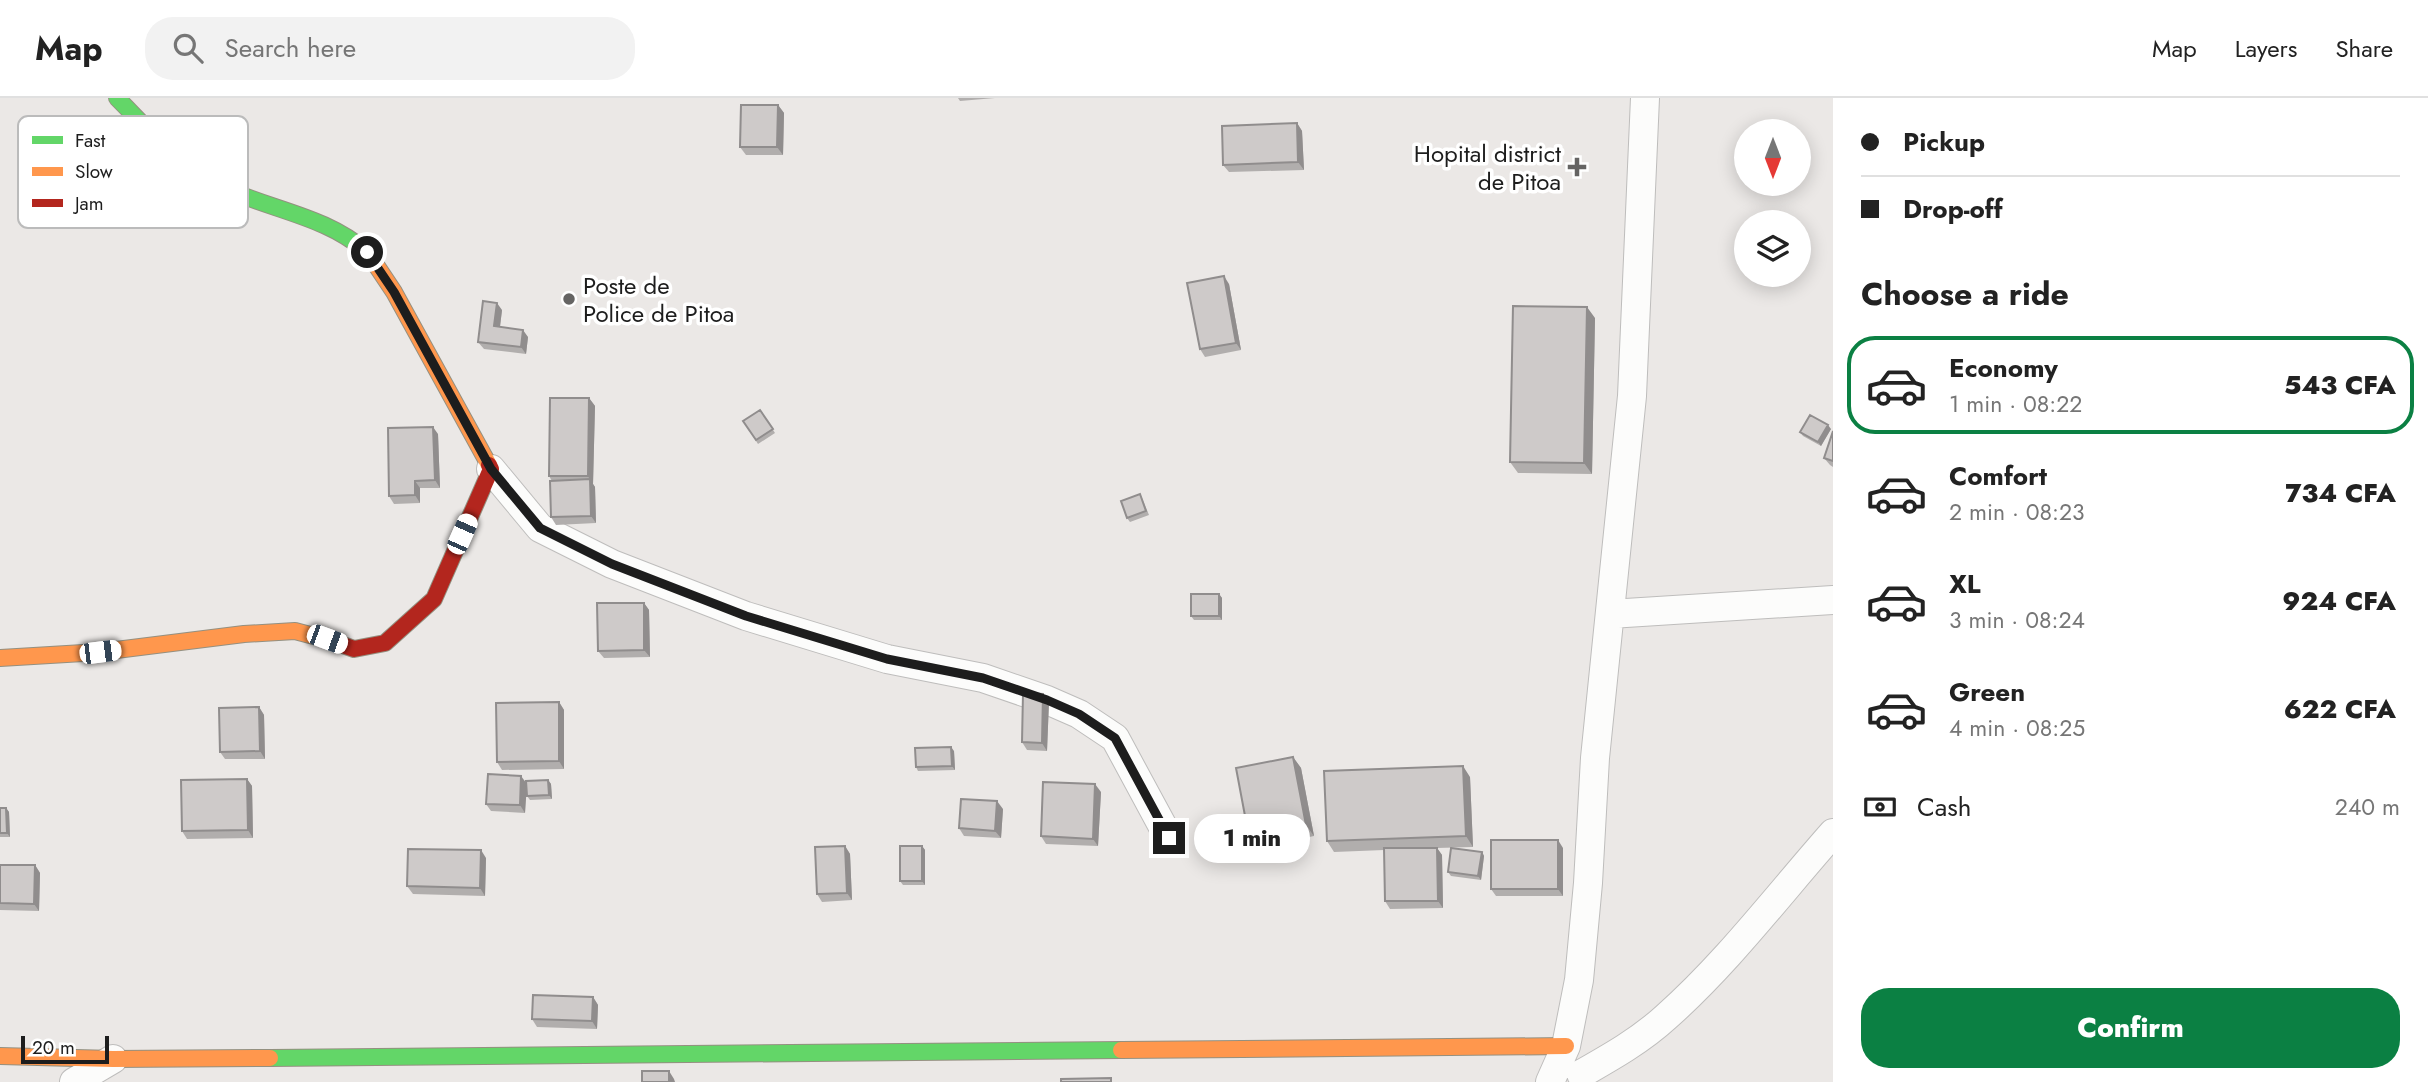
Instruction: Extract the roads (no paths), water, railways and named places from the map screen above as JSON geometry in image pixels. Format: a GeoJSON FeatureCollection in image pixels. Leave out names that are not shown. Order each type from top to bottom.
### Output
{"type":"FeatureCollection","features":[{"type":"Feature","properties":{"kind":"street"},"geometry":{"type":"LineString","coordinates":[[117,98],[135,116]]}},
{"type":"Feature","properties":{"kind":"street"},"geometry":{"type":"LineString","coordinates":[[1575,1065],[1578,980],[1588,883],[1595,758],[1632,396],[1645,98]]}},
{"type":"Feature","properties":{"kind":"street"},"geometry":{"type":"LineString","coordinates":[[248,196],[340,231],[367,252],[394,292],[491,469],[540,528],[612,564],[746,616],[887,659],[983,678],[1079,714],[1115,738],[1169,838]]}},
{"type":"Feature","properties":{"kind":"street"},"geometry":{"type":"LineString","coordinates":[[0,658],[100,652],[244,634],[295,631],[354,649],[385,643],[434,599],[491,469]]}},
{"type":"Feature","properties":{"kind":"street"},"geometry":{"type":"LineString","coordinates":[[1610,614],[1833,600]]}},
{"type":"Feature","properties":{"kind":"street"},"geometry":{"type":"LineString","coordinates":[[1550,1082],[1575,1065],[1632,1044],[1666,1017],[1718,964],[1833,833]]}},
{"type":"Feature","properties":{"kind":"street"},"geometry":{"type":"LineString","coordinates":[[0,1056],[113,1059],[1575,1065]]}},
{"type":"Feature","properties":{"kind":"street"},"geometry":{"type":"LineString","coordinates":[[74,1082],[113,1059]]}},
{"type":"Feature","properties":{"kind":"place","name":"Hopital district de Pitoa"},"geometry":{"type":"Point","coordinates":[1577,167]}},
{"type":"Feature","properties":{"kind":"place","name":"Poste de Police de Pitoa"},"geometry":{"type":"Point","coordinates":[569,299]}}]}
